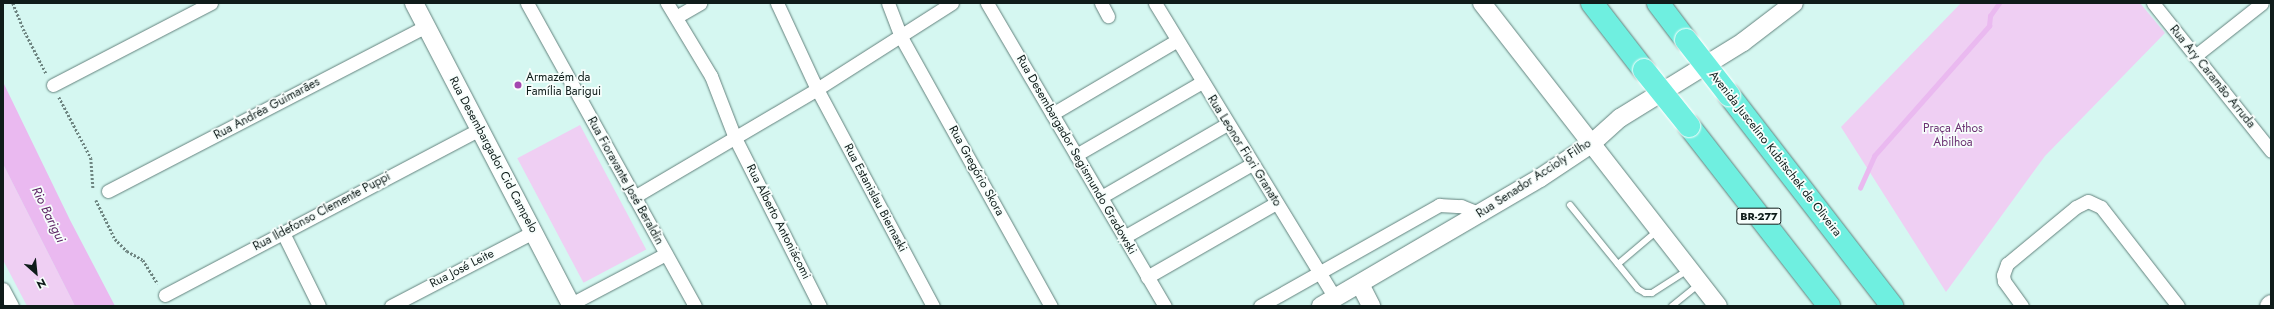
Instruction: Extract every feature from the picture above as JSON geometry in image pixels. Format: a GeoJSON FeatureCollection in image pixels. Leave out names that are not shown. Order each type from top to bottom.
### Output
{"type":"FeatureCollection","features":[{"type":"Feature","properties":{"kind":"highway","name":"BR-277"},"geometry":{"type":"LineString","coordinates":[[1592,3],[1829,306]]}},
{"type":"Feature","properties":{"kind":"highway","name":"Avenida Juscelino Kubitschek de Oliveira"},"geometry":{"type":"LineString","coordinates":[[1658,3],[1892,306]]}},
{"type":"Feature","properties":{"kind":"street"},"geometry":{"type":"LineString","coordinates":[[53,85],[211,3]]}},
{"type":"Feature","properties":{"kind":"street","name":"Rua Desembargador Cid Campelo"},"geometry":{"type":"LineString","coordinates":[[414,3],[571,305]]}},
{"type":"Feature","properties":{"kind":"street","name":"Rua Alberto Antoniácomi"},"geometry":{"type":"LineString","coordinates":[[667,3],[711,76],[735,138],[820,306]]}},
{"type":"Feature","properties":{"kind":"street"},"geometry":{"type":"LineString","coordinates":[[676,17],[700,3]]}},
{"type":"Feature","properties":{"kind":"street","name":"Rua Estanislau Biernaski"},"geometry":{"type":"LineString","coordinates":[[777,3],[817,89],[933,306]]}},
{"type":"Feature","properties":{"kind":"street","name":"Rua Gregório Skora"},"geometry":{"type":"LineString","coordinates":[[888,3],[901,37],[1050,306]]}},
{"type":"Feature","properties":{"kind":"street"},"geometry":{"type":"LineString","coordinates":[[634,197],[817,89],[901,37],[952,3]]}},
{"type":"Feature","properties":{"kind":"street","name":"Rua Desembargador Segismundo Gradowski"},"geometry":{"type":"LineString","coordinates":[[987,3],[1164,306]]}},
{"type":"Feature","properties":{"kind":"street"},"geometry":{"type":"LineString","coordinates":[[1101,3],[1108,16]]}},
{"type":"Feature","properties":{"kind":"street","name":"Rua Leonor Fiori Granato"},"geometry":{"type":"LineString","coordinates":[[1155,3],[1176,41],[1320,272],[1328,302]]}},
{"type":"Feature","properties":{"kind":"street"},"geometry":{"type":"LineString","coordinates":[[1482,3],[1718,306]]}},
{"type":"Feature","properties":{"kind":"street","name":"Rua Senador Accioly Filho"},"geometry":{"type":"LineString","coordinates":[[1328,302],[1481,214],[1591,144],[1620,118],[1742,42],[1775,9],[1794,3]]}},
{"type":"Feature","properties":{"kind":"street","name":"Rua Ary Caramão Arruda"},"geometry":{"type":"LineString","coordinates":[[2153,3],[2271,151]]}},
{"type":"Feature","properties":{"kind":"street"},"geometry":{"type":"LineString","coordinates":[[2195,56],[2262,3]]}},
{"type":"Feature","properties":{"kind":"street","name":"Rua Fioravante José Beraldin"},"geometry":{"type":"LineString","coordinates":[[530,9],[695,306]]}},
{"type":"Feature","properties":{"kind":"street","name":"Rua Andréa Guimarães"},"geometry":{"type":"LineString","coordinates":[[108,191],[426,26]]}},
{"type":"Feature","properties":{"kind":"street"},"geometry":{"type":"LineString","coordinates":[[1052,114],[1176,41]]}},
{"type":"Feature","properties":{"kind":"street"},"geometry":{"type":"LineString","coordinates":[[1076,155],[1202,82]]}},
{"type":"Feature","properties":{"kind":"street"},"geometry":{"type":"LineString","coordinates":[[1101,197],[1227,124]]}},
{"type":"Feature","properties":{"kind":"street","name":"Rua Ildefonso Clemente Puppi"},"geometry":{"type":"LineString","coordinates":[[165,295],[480,129]]}},
{"type":"Feature","properties":{"kind":"street"},"geometry":{"type":"LineString","coordinates":[[1124,237],[1252,164]]}},
{"type":"Feature","properties":{"kind":"street"},"geometry":{"type":"LineString","coordinates":[[2022,306],[2007,286],[2003,275],[2007,264],[2076,207],[2088,201],[2101,207],[2178,306]]}},
{"type":"Feature","properties":{"kind":"street"},"geometry":{"type":"LineString","coordinates":[[1147,277],[1276,203]]}},
{"type":"Feature","properties":{"kind":"street"},"geometry":{"type":"LineString","coordinates":[[1260,306],[1439,205],[1449,203],[1481,214]]}},
{"type":"Feature","properties":{"kind":"street","name":"Rua José Leite"},"geometry":{"type":"LineString","coordinates":[[391,306],[534,232]]}},
{"type":"Feature","properties":{"kind":"street"},"geometry":{"type":"LineString","coordinates":[[283,233],[319,306]]}},
{"type":"Feature","properties":{"kind":"street"},"geometry":{"type":"LineString","coordinates":[[571,305],[666,254]]}},
{"type":"Feature","properties":{"kind":"street"},"geometry":{"type":"LineString","coordinates":[[1360,284],[1371,306]]}},
{"type":"Feature","properties":{"kind":"street"},"geometry":{"type":"LineString","coordinates":[[3,289],[12,306]]}},
{"type":"Feature","properties":{"kind":"lane"},"geometry":{"type":"LineString","coordinates":[[1570,205],[1638,289],[1645,293],[1652,293],[1689,269]]}},
{"type":"Feature","properties":{"kind":"lane"},"geometry":{"type":"LineString","coordinates":[[1618,264],[1658,230]]}},
{"type":"Feature","properties":{"kind":"lane"},"geometry":{"type":"LineString","coordinates":[[1672,306],[1700,283]]}},
{"type":"Feature","properties":{"kind":"path"},"geometry":{"type":"LineString","coordinates":[[13,3],[25,32],[91,158],[94,196],[102,216],[115,239],[127,251],[143,260],[165,295]]}},
{"type":"Feature","properties":{"kind":"green space","name":"Praça Athos Abilhoa"},"geometry":{"type":"Polygon","coordinates":[[[1961,3],[2140,3],[2165,33],[2045,156],[1946,292],[1841,127],[1961,3]]]}},
{"type":"Feature","properties":{"kind":"green space"},"geometry":{"type":"Polygon","coordinates":[[[580,125],[646,249],[584,283],[517,158],[580,125]]]}},
{"type":"Feature","properties":{"kind":"green space"},"geometry":{"type":"Polygon","coordinates":[[[3,164],[75,306],[27,306],[3,260],[3,164]]]}},
{"type":"Feature","properties":{"kind":"water","name":"Rio Barigui"},"geometry":{"type":"Polygon","coordinates":[[[3,82],[70,220],[115,306],[75,306],[3,164],[3,82]]]}},
{"type":"Feature","properties":{"kind":"waterway"},"geometry":{"type":"LineString","coordinates":[[1860,188],[1874,156],[1989,26],[1990,16],[1999,3]]}},
{"type":"Feature","properties":{"kind":"place","name":"Armazém da Família Barigui"},"geometry":{"type":"Point","coordinates":[518,85]}}]}
